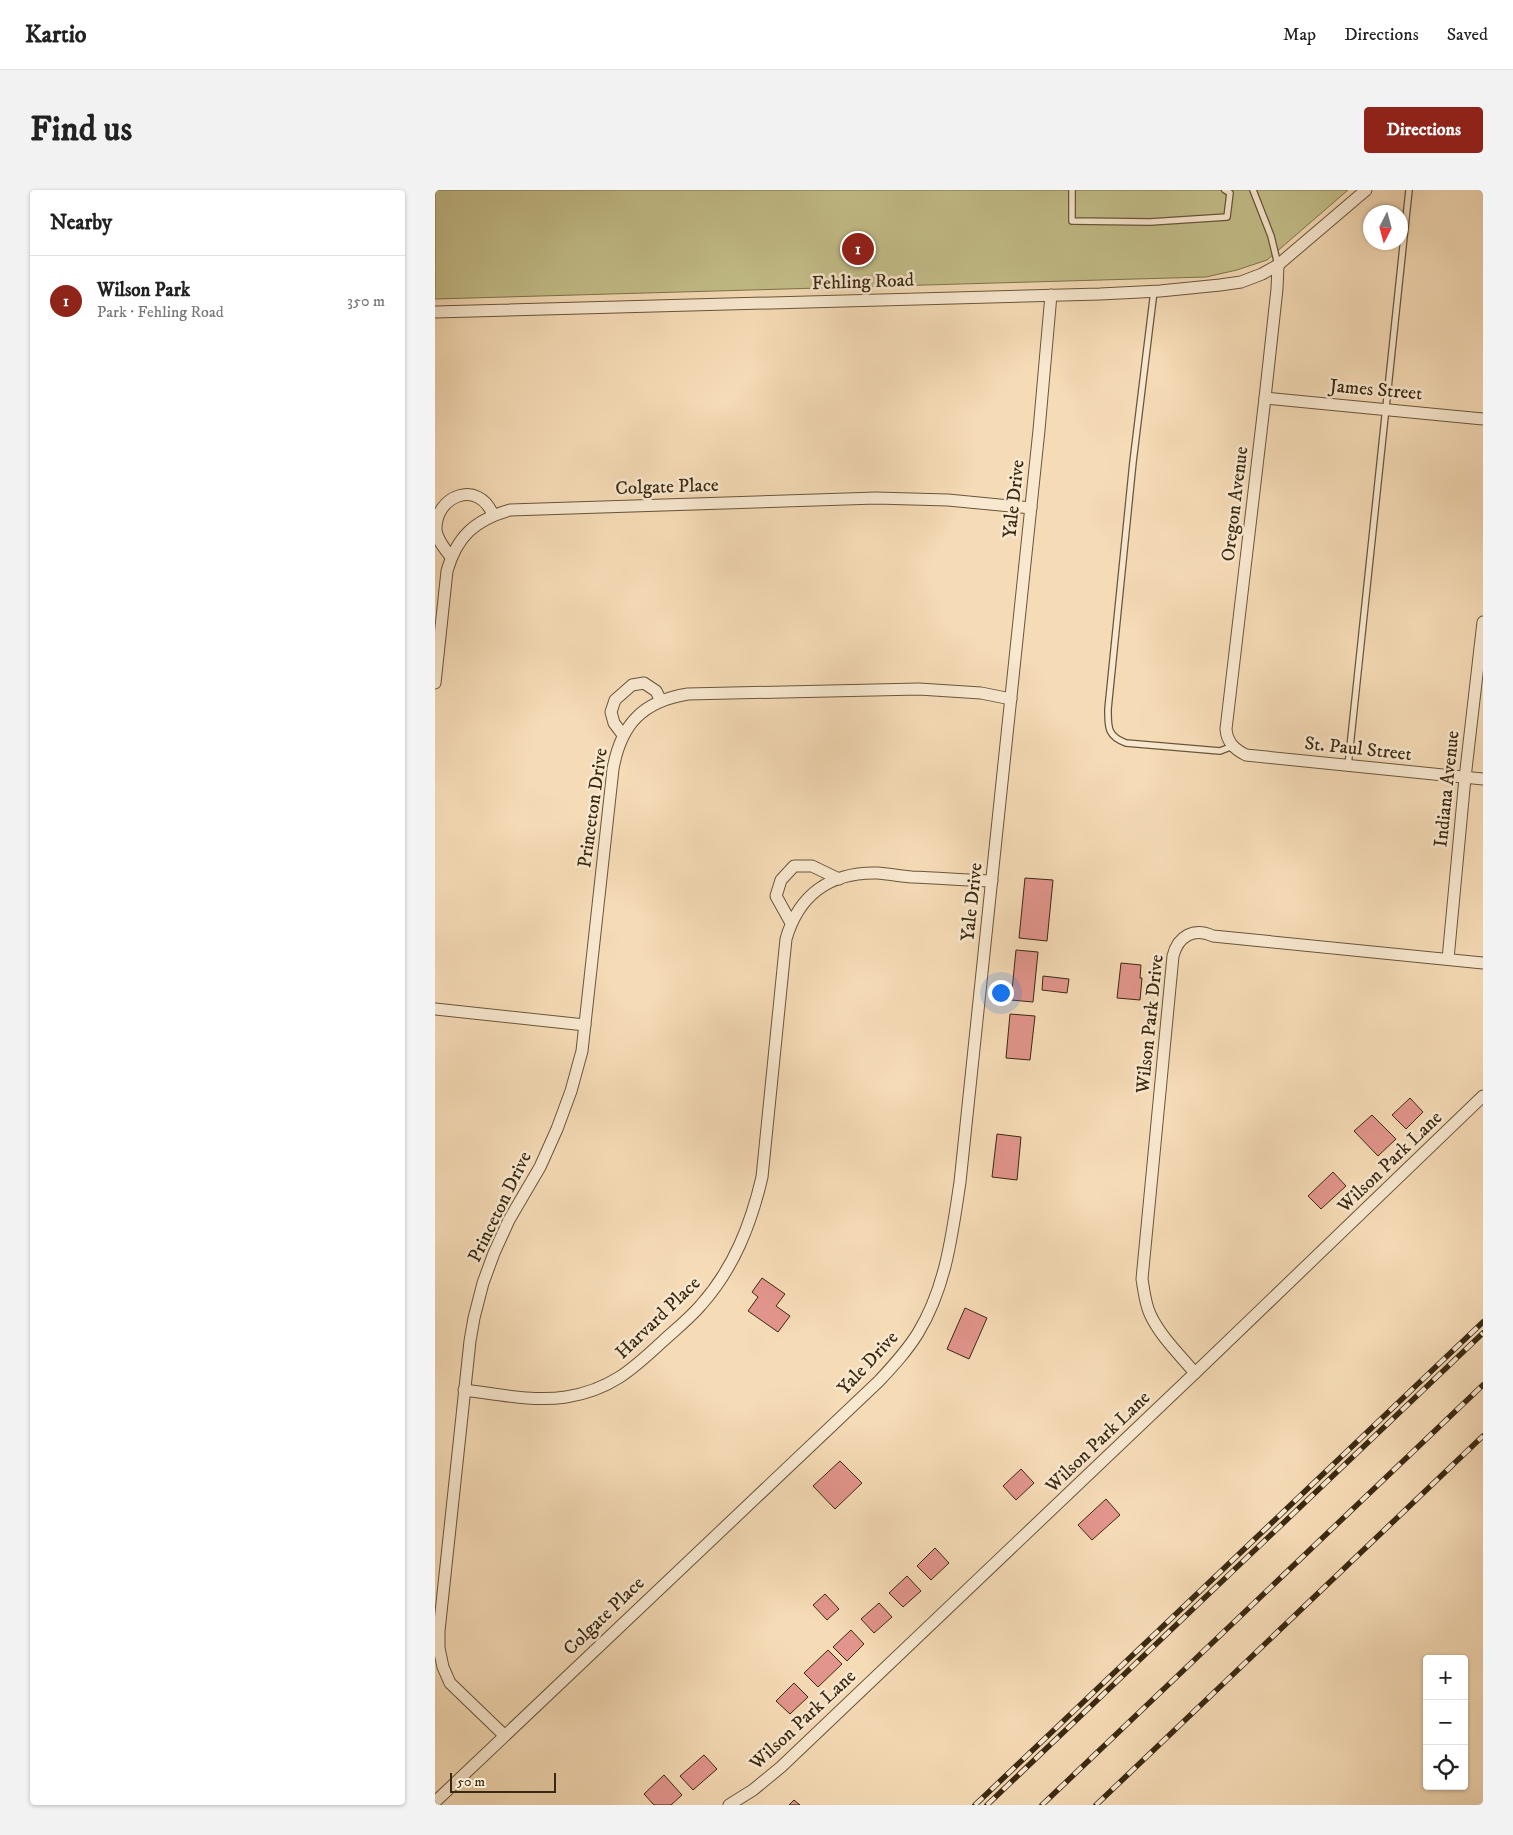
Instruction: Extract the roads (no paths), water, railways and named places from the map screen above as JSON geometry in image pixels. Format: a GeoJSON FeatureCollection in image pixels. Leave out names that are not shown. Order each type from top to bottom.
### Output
{"type":"FeatureCollection","features":[{"type":"Feature","properties":{"kind":"street","name":"Fehling Road"},"geometry":{"type":"LineString","coordinates":[[438,313],[1051,295],[1154,291],[1221,285],[1241,282],[1278,265],[1366,190]]}},
{"type":"Feature","properties":{"kind":"street","name":"Oregon Avenue"},"geometry":{"type":"LineString","coordinates":[[1233,746],[1229,741],[1227,729],[1265,398],[1278,265]]}},
{"type":"Feature","properties":{"kind":"street","name":"Yale Drive"},"geometry":{"type":"LineString","coordinates":[[798,1457],[898,1361],[918,1334],[933,1304],[943,1278],[950,1251],[960,1182],[992,882],[1051,295]]}},
{"type":"Feature","properties":{"kind":"street","name":"James Street"},"geometry":{"type":"LineString","coordinates":[[1265,398],[1385,408],[1483,419]]}},
{"type":"Feature","properties":{"kind":"street"},"geometry":{"type":"LineString","coordinates":[[451,557],[439,540],[435,522],[438,512],[448,500],[455,495],[471,494],[485,502],[493,515]]}},
{"type":"Feature","properties":{"kind":"street","name":"Colgate Place"},"geometry":{"type":"LineString","coordinates":[[435,683],[447,571],[451,557],[457,544],[479,522],[510,510],[876,498],[948,500],[1031,508]]}},
{"type":"Feature","properties":{"kind":"street","name":"Indiana Avenue"},"geometry":{"type":"LineString","coordinates":[[1448,959],[1465,778],[1483,622]]}},
{"type":"Feature","properties":{"kind":"street","name":"Princeton Drive"},"geometry":{"type":"LineString","coordinates":[[623,735],[614,723],[611,712],[615,700],[632,685],[644,683],[656,691],[661,700]]}},
{"type":"Feature","properties":{"kind":"street","name":"Princeton Drive"},"geometry":{"type":"LineString","coordinates":[[504,1735],[450,1683],[443,1667],[439,1648],[439,1631],[469,1341],[483,1283],[494,1253],[509,1220],[540,1167],[557,1129],[580,1059],[613,768],[616,750],[623,735],[633,720],[645,709],[661,700],[688,694],[944,689],[981,693],[1011,699]]}},
{"type":"Feature","properties":{"kind":"street","name":"St. Paul Street"},"geometry":{"type":"LineString","coordinates":[[1233,746],[1246,755],[1483,779]]}},
{"type":"Feature","properties":{"kind":"street"},"geometry":{"type":"LineString","coordinates":[[791,923],[777,896],[781,880],[794,866],[812,866],[839,879]]}},
{"type":"Feature","properties":{"kind":"street","name":"Harvard Place"},"geometry":{"type":"LineString","coordinates":[[464,1390],[542,1398],[565,1397],[588,1392],[609,1384],[631,1371],[701,1306],[720,1281],[747,1231],[762,1177],[786,939],[791,923],[799,908],[809,896],[822,886],[839,879],[877,873],[992,882]]}},
{"type":"Feature","properties":{"kind":"street","name":"Wilson Park Drive"},"geometry":{"type":"LineString","coordinates":[[1195,1373],[1154,1321],[1145,1297],[1142,1279],[1175,947],[1187,934],[1205,932],[1213,936],[1483,963]]}},
{"type":"Feature","properties":{"kind":"street"},"geometry":{"type":"LineString","coordinates":[[435,1009],[585,1025]]}},
{"type":"Feature","properties":{"kind":"street","name":"Wilson Park Lane"},"geometry":{"type":"LineString","coordinates":[[729,1805],[753,1790],[781,1767],[1483,1096]]}},
{"type":"Feature","properties":{"kind":"street","name":"Colgate Place"},"geometry":{"type":"LineString","coordinates":[[435,1802],[798,1457]]}},
{"type":"Feature","properties":{"kind":"lane"},"geometry":{"type":"LineString","coordinates":[[1072,190],[1072,221],[1149,222],[1227,217],[1230,193],[1225,190]]}},
{"type":"Feature","properties":{"kind":"lane"},"geometry":{"type":"LineString","coordinates":[[1253,190],[1271,236],[1278,265]]}},
{"type":"Feature","properties":{"kind":"lane"},"geometry":{"type":"LineString","coordinates":[[1348,766],[1409,190]]}},
{"type":"Feature","properties":{"kind":"lane"},"geometry":{"type":"LineString","coordinates":[[1154,291],[1133,462],[1108,726],[1115,739],[1126,743],[1220,751],[1233,746]]}},
{"type":"Feature","properties":{"kind":"railway"},"geometry":{"type":"LineString","coordinates":[[975,1805],[1483,1322]]}},
{"type":"Feature","properties":{"kind":"railway"},"geometry":{"type":"LineString","coordinates":[[987,1805],[1483,1333]]}},
{"type":"Feature","properties":{"kind":"railway"},"geometry":{"type":"LineString","coordinates":[[1042,1805],[1483,1385]]}},
{"type":"Feature","properties":{"kind":"railway"},"geometry":{"type":"LineString","coordinates":[[1096,1805],[1483,1436]]}},
{"type":"Feature","properties":{"kind":"place","name":"Wilson Park"},"geometry":{"type":"Point","coordinates":[858,249]}}]}
